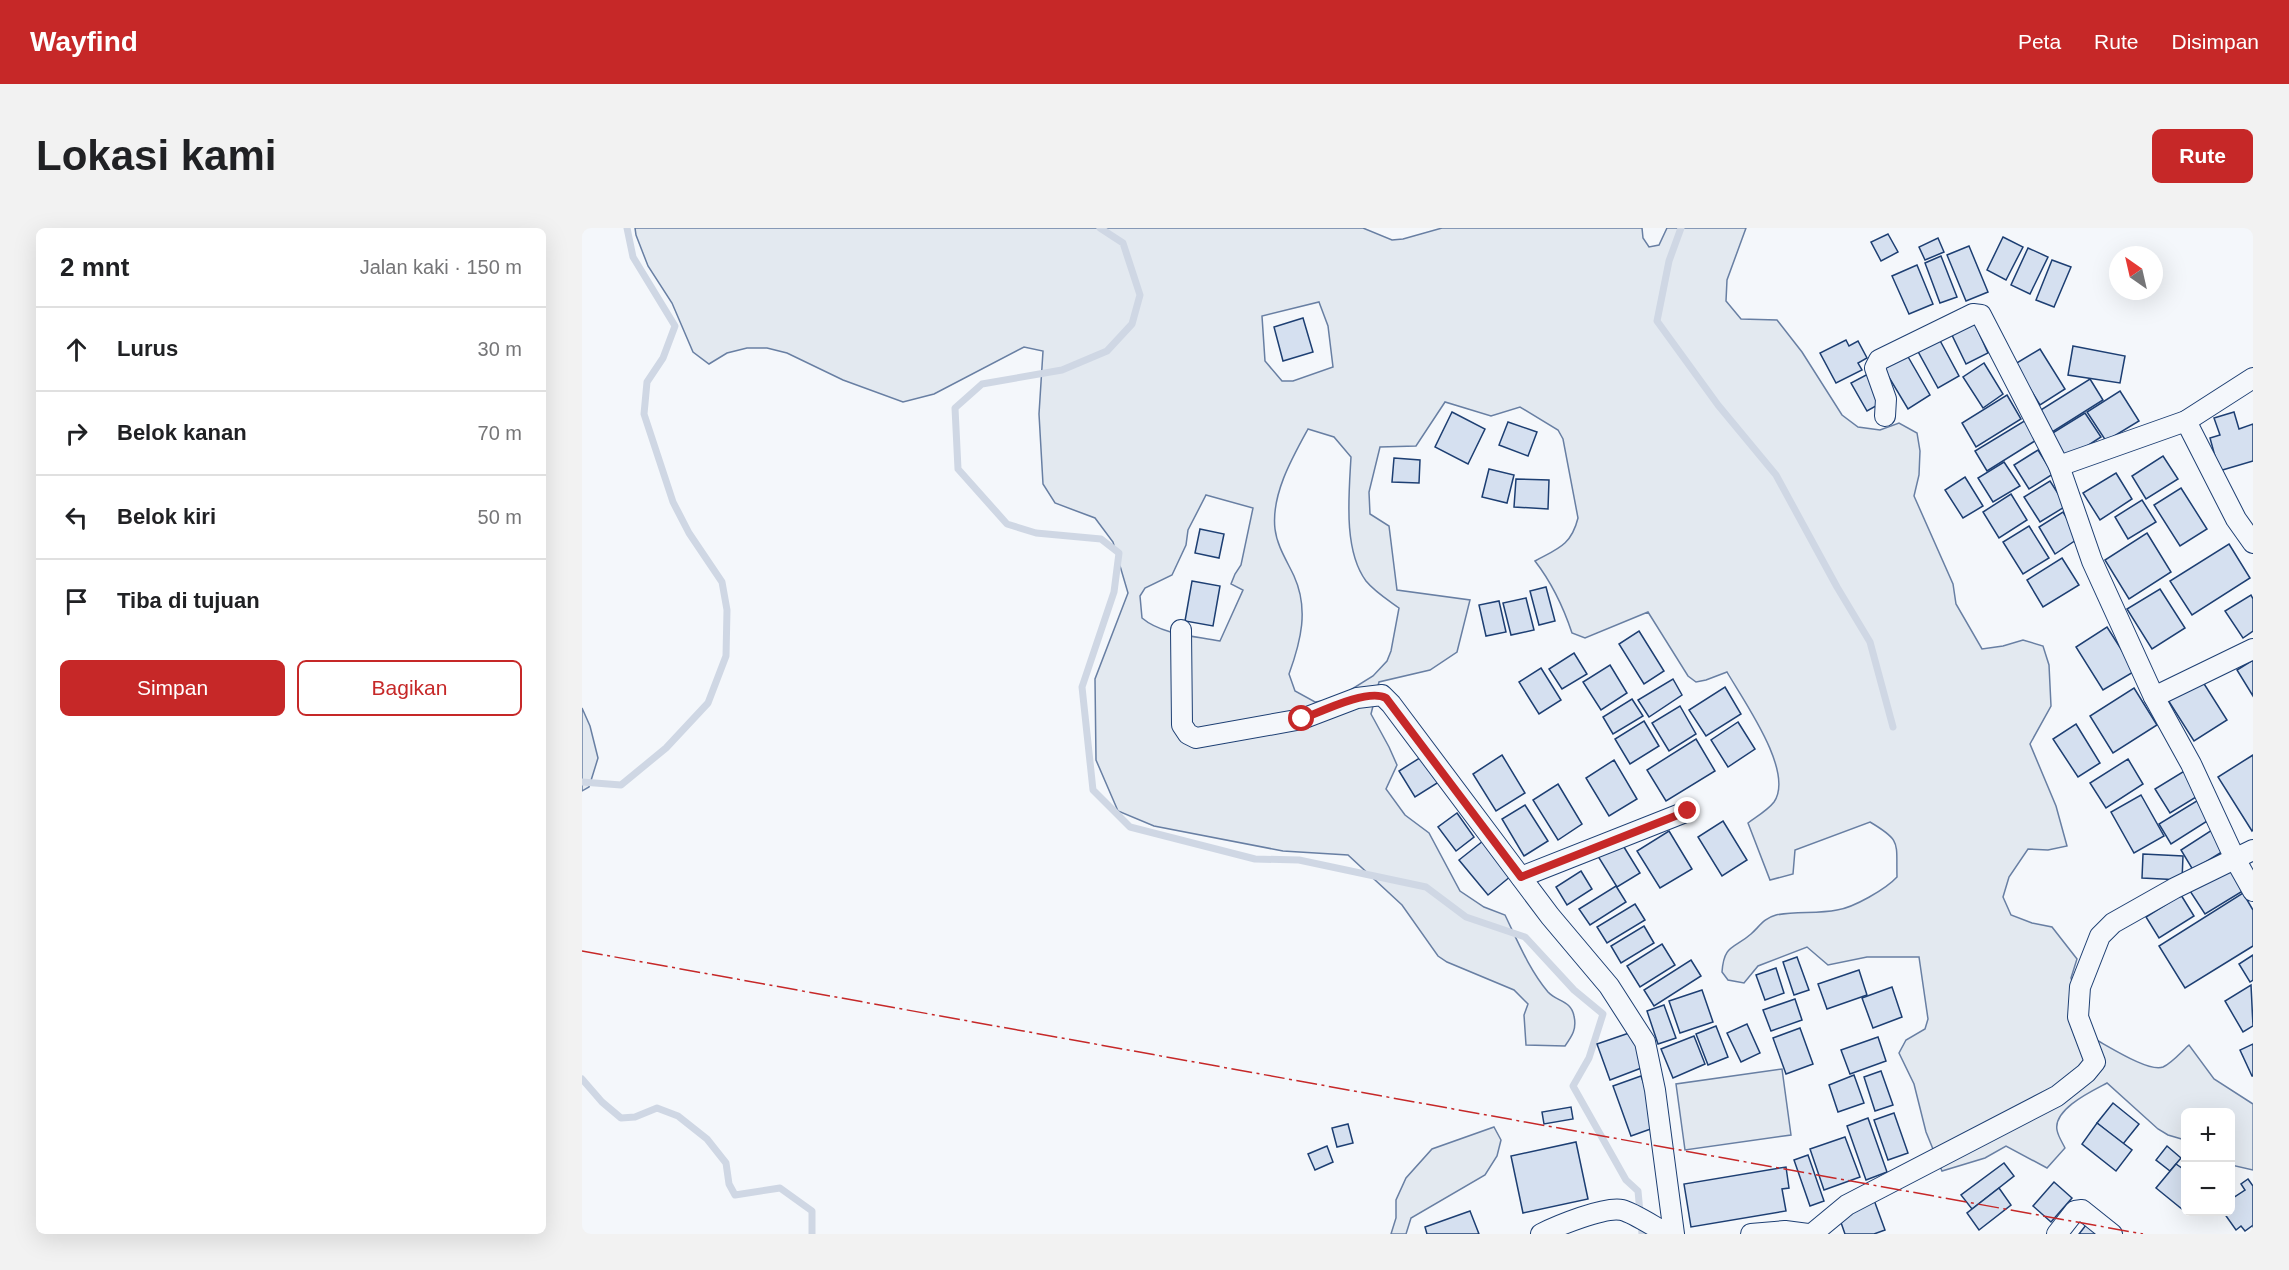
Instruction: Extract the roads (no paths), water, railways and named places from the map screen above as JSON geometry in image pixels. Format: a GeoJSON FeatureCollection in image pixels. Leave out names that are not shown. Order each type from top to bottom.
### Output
{"type":"FeatureCollection","features":[{"type":"Feature","properties":{"kind":"street"},"geometry":{"type":"LineString","coordinates":[[1885,416],[1887,399],[1875,369],[1879,360],[1973,314],[1981,315],[2059,466],[2092,561],[2154,697],[2191,764],[2235,859],[2253,891]]}},
{"type":"Feature","properties":{"kind":"street"},"geometry":{"type":"LineString","coordinates":[[2059,466],[2186,421],[2253,378]]}},
{"type":"Feature","properties":{"kind":"street"},"geometry":{"type":"LineString","coordinates":[[2186,421],[2236,519],[2253,543]]}},
{"type":"Feature","properties":{"kind":"street"},"geometry":{"type":"LineString","coordinates":[[1181,630],[1182,725],[1188,734],[1196,738],[1302,719],[1357,698],[1382,695],[1391,704],[1550,916],[1609,986],[1645,1042],[1655,1090],[1674,1234]]}},
{"type":"Feature","properties":{"kind":"street"},"geometry":{"type":"LineString","coordinates":[[2154,697],[2253,649]]}},
{"type":"Feature","properties":{"kind":"street"},"geometry":{"type":"LineString","coordinates":[[1521,877],[1688,811]]}},
{"type":"Feature","properties":{"kind":"street"},"geometry":{"type":"LineString","coordinates":[[1751,1234],[1785,1231],[1810,1234],[1847,1206],[2057,1096],[2086,1073],[2095,1062],[2078,1017],[2080,987],[2100,936],[2113,922],[2253,850]]}},
{"type":"Feature","properties":{"kind":"street"},"geometry":{"type":"LineString","coordinates":[[1541,1234],[1599,1212],[1622,1210],[1668,1234]]}},
{"type":"Feature","properties":{"kind":"street"},"geometry":{"type":"LineString","coordinates":[[2057,1234],[2075,1211],[2082,1210],[2112,1234]]}},
{"type":"Feature","properties":{"kind":"waterway"},"geometry":{"type":"LineString","coordinates":[[582,782],[621,785],[666,748],[708,703],[726,656],[727,610],[722,582],[689,533],[673,502],[644,414],[647,382],[663,358],[675,326],[633,257],[627,228]]}},
{"type":"Feature","properties":{"kind":"waterway"},"geometry":{"type":"LineString","coordinates":[[1100,228],[1123,243],[1140,295],[1132,324],[1107,351],[1062,370],[982,384],[955,408],[958,469],[1007,524],[1036,533],[1101,539],[1119,553],[1114,592],[1082,687],[1093,790],[1130,827],[1255,859],[1299,860],[1426,887],[1466,917],[1525,937],[1574,990],[1603,1014],[1589,1058],[1573,1086],[1626,1180],[1638,1191],[1642,1234]]}},
{"type":"Feature","properties":{"kind":"waterway"},"geometry":{"type":"LineString","coordinates":[[1681,228],[1669,261],[1657,321],[1718,405],[1776,475],[1870,642],[1893,727]]}},
{"type":"Feature","properties":{"kind":"waterway"},"geometry":{"type":"LineString","coordinates":[[582,1079],[602,1102],[621,1118],[635,1117],[657,1108],[678,1116],[707,1139],[726,1163],[729,1184],[735,1195],[780,1188],[812,1211],[812,1234]]}}]}
